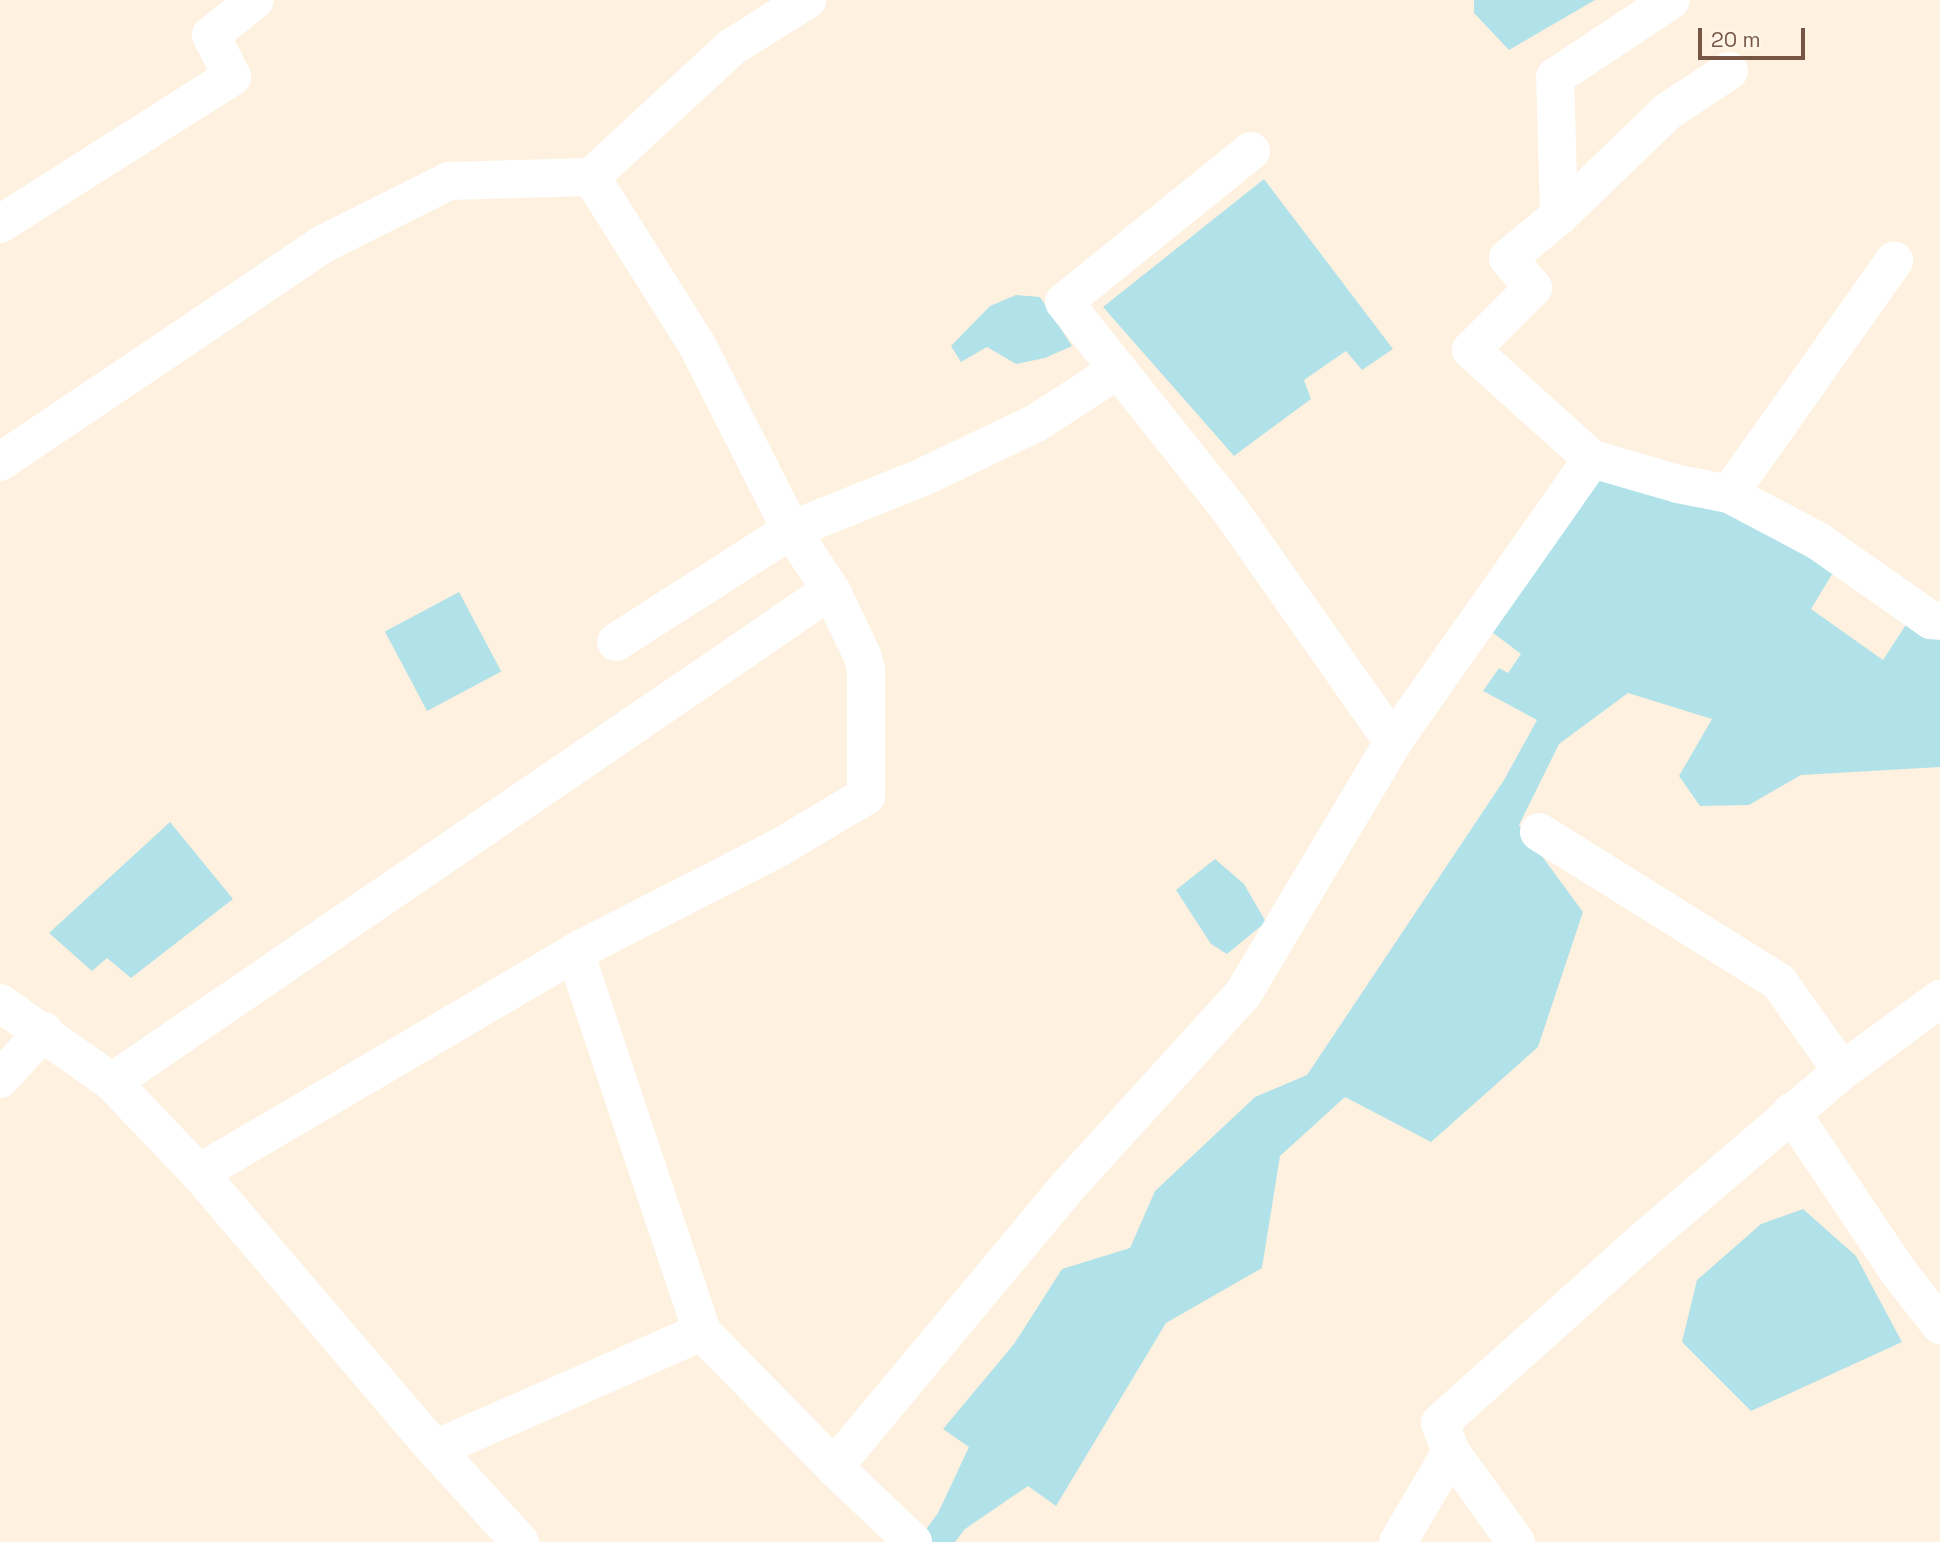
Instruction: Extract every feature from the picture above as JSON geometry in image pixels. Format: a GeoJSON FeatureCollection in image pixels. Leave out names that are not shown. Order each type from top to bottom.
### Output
{"type":"FeatureCollection","features":[{"type":"Feature","properties":{"kind":"street"},"geometry":{"type":"LineString","coordinates":[[0,224],[232,77],[211,35],[255,0]]}},
{"type":"Feature","properties":{"kind":"street"},"geometry":{"type":"LineString","coordinates":[[0,463],[325,243],[449,181],[591,177],[732,47],[807,0]]}},
{"type":"Feature","properties":{"kind":"street"},"geometry":{"type":"LineString","coordinates":[[1559,216],[1555,77],[1671,0]]}},
{"type":"Feature","properties":{"kind":"street"},"geometry":{"type":"LineString","coordinates":[[1729,71],[1668,111],[1559,216],[1508,258],[1533,288],[1471,350],[1592,458],[1678,484],[1729,494],[1818,541],[1930,621],[1940,621]]}},
{"type":"Feature","properties":{"kind":"street"},"geometry":{"type":"LineString","coordinates":[[1251,151],[1064,302],[1230,510],[1393,742]]}},
{"type":"Feature","properties":{"kind":"street"},"geometry":{"type":"LineString","coordinates":[[199,1173],[575,952],[780,847],[866,796],[866,669],[831,590],[791,530],[697,345],[591,177]]}},
{"type":"Feature","properties":{"kind":"street"},"geometry":{"type":"LineString","coordinates":[[1729,494],[1894,261]]}},
{"type":"Feature","properties":{"kind":"street"},"geometry":{"type":"LineString","coordinates":[[616,642],[791,530],[925,476],[1036,423],[1118,370]]}},
{"type":"Feature","properties":{"kind":"street"},"geometry":{"type":"LineString","coordinates":[[834,1467],[1070,1184],[1243,994],[1393,742],[1592,458]]}},
{"type":"Feature","properties":{"kind":"street"},"geometry":{"type":"LineString","coordinates":[[112,1082],[831,590]]}},
{"type":"Feature","properties":{"kind":"street"},"geometry":{"type":"LineString","coordinates":[[1539,832],[1779,982],[1842,1071]]}},
{"type":"Feature","properties":{"kind":"street"},"geometry":{"type":"LineString","coordinates":[[575,952],[702,1332],[908,1539]]}},
{"type":"Feature","properties":{"kind":"street"},"geometry":{"type":"LineString","coordinates":[[1516,1542],[1451,1452],[1440,1423],[1791,1112],[1940,999]]}},
{"type":"Feature","properties":{"kind":"street"},"geometry":{"type":"LineString","coordinates":[[0,1003],[44,1031],[112,1082],[199,1173],[435,1449],[520,1542]]}},
{"type":"Feature","properties":{"kind":"street"},"geometry":{"type":"LineString","coordinates":[[0,1079],[44,1031]]}},
{"type":"Feature","properties":{"kind":"street"},"geometry":{"type":"LineString","coordinates":[[1791,1112],[1897,1270],[1940,1325]]}},
{"type":"Feature","properties":{"kind":"street"},"geometry":{"type":"LineString","coordinates":[[435,1449],[702,1332]]}},
{"type":"Feature","properties":{"kind":"street"},"geometry":{"type":"LineString","coordinates":[[1398,1542],[1451,1452]]}},
{"type":"Feature","properties":{"kind":"water"},"geometry":{"type":"Polygon","coordinates":[[[1474,0],[1595,0],[1509,50],[1474,13],[1474,0]]]}},
{"type":"Feature","properties":{"kind":"water"},"geometry":{"type":"Polygon","coordinates":[[[1264,179],[1393,349],[1362,370],[1346,351],[1304,380],[1311,399],[1234,456],[1103,307],[1264,179]]]}},
{"type":"Feature","properties":{"kind":"water"},"geometry":{"type":"Polygon","coordinates":[[[1016,295],[1040,297],[1072,346],[1045,358],[1016,364],[987,347],[961,362],[951,346],[990,306],[1016,295]]]}},
{"type":"Feature","properties":{"kind":"water"},"geometry":{"type":"Polygon","coordinates":[[[1603,475],[1720,510],[1837,566],[1811,609],[1883,660],[1907,623],[1940,632],[1940,767],[1801,775],[1749,805],[1700,806],[1679,776],[1712,719],[1628,693],[1559,744],[1519,825],[1583,912],[1538,1047],[1431,1142],[1345,1097],[1280,1156],[1262,1268],[1166,1323],[1056,1506],[1028,1486],[965,1529],[955,1542],[917,1542],[938,1513],[969,1447],[943,1429],[1014,1344],[1062,1269],[1130,1248],[1155,1191],[1255,1097],[1307,1075],[1504,780],[1537,720],[1483,691],[1499,668],[1508,673],[1521,654],[1488,629],[1603,475]]]}},
{"type":"Feature","properties":{"kind":"water"},"geometry":{"type":"Polygon","coordinates":[[[459,592],[501,671],[427,711],[385,631],[459,592]]]}},
{"type":"Feature","properties":{"kind":"water"},"geometry":{"type":"Polygon","coordinates":[[[170,822],[233,899],[131,978],[107,958],[92,971],[49,933],[170,822]]]}},
{"type":"Feature","properties":{"kind":"water"},"geometry":{"type":"Polygon","coordinates":[[[1215,859],[1244,884],[1266,922],[1227,954],[1211,944],[1176,890],[1215,859]]]}},
{"type":"Feature","properties":{"kind":"water"},"geometry":{"type":"Polygon","coordinates":[[[1803,1209],[1856,1256],[1902,1342],[1751,1411],[1682,1342],[1697,1280],[1761,1224],[1803,1209]]]}}]}
